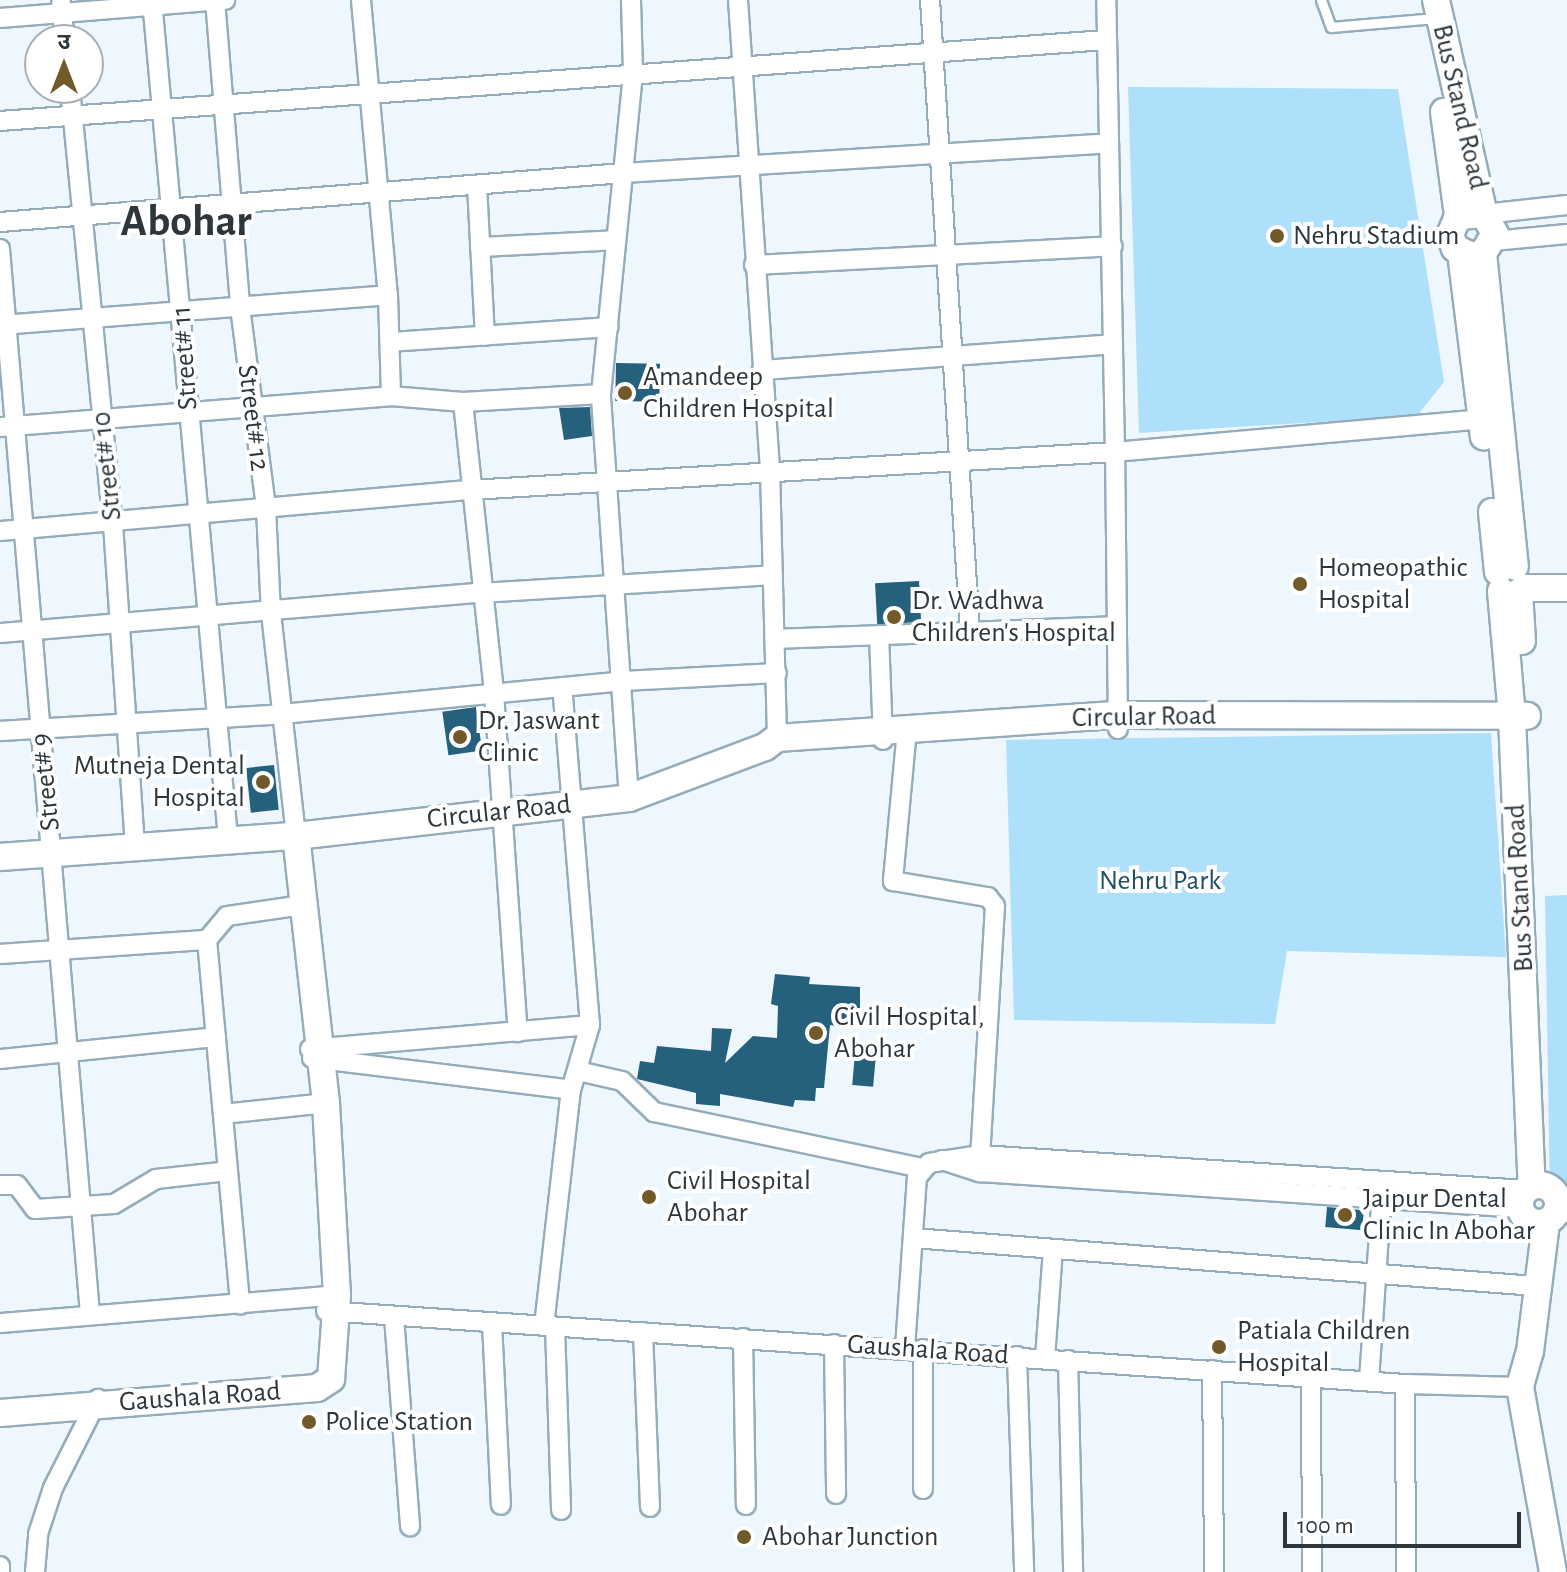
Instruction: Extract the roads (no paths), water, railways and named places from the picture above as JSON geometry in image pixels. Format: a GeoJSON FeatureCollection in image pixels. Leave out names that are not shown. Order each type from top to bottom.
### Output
{"type":"FeatureCollection","features":[{"type":"Feature","properties":{"kind":"main road","name":"Bus Stand Road"},"geometry":{"type":"LineString","coordinates":[[1430,10],[1445,115],[1479,249],[1491,418],[1514,581],[1545,1204],[1515,1350],[1553,1572]]}},
{"type":"Feature","properties":{"kind":"main road","name":"Bus Stand Road"},"geometry":{"type":"LineString","coordinates":[[1471,215],[1450,235],[1479,249]]}},
{"type":"Feature","properties":{"kind":"main road"},"geometry":{"type":"LineString","coordinates":[[1514,581],[1567,575]]}},
{"type":"Feature","properties":{"kind":"main road"},"geometry":{"type":"LineString","coordinates":[[1514,581],[1567,588]]}},
{"type":"Feature","properties":{"kind":"main road","name":"Circular Road"},"geometry":{"type":"LineString","coordinates":[[0,871],[135,845],[284,836],[629,798],[771,742],[1118,722],[1520,723]]}},
{"type":"Feature","properties":{"kind":"main road"},"geometry":{"type":"LineString","coordinates":[[284,836],[319,1104],[330,1304]]}},
{"type":"Feature","properties":{"kind":"main road","name":"Circular Road"},"geometry":{"type":"LineString","coordinates":[[0,857],[55,861],[229,852],[284,836]]}},
{"type":"Feature","properties":{"kind":"main road","name":"Gaushala Road"},"geometry":{"type":"LineString","coordinates":[[0,1400],[98,1399],[317,1388],[331,1379],[330,1304]]}},
{"type":"Feature","properties":{"kind":"main road","name":"Gaushala Road"},"geometry":{"type":"LineString","coordinates":[[0,1413],[98,1399]]}},
{"type":"Feature","properties":{"kind":"street","name":"Street# 12"},"geometry":{"type":"LineString","coordinates":[[215,0],[250,408],[266,508],[271,613],[282,714],[284,836]]}},
{"type":"Feature","properties":{"kind":"street"},"geometry":{"type":"LineString","coordinates":[[0,18],[62,6],[225,0]]}},
{"type":"Feature","properties":{"kind":"street"},"geometry":{"type":"LineString","coordinates":[[361,0],[388,295],[391,396]]}},
{"type":"Feature","properties":{"kind":"street"},"geometry":{"type":"LineString","coordinates":[[629,798],[623,681],[604,482],[601,394],[633,72],[631,0]]}},
{"type":"Feature","properties":{"kind":"street"},"geometry":{"type":"LineString","coordinates":[[738,0],[770,469],[777,673],[771,742]]}},
{"type":"Feature","properties":{"kind":"street"},"geometry":{"type":"LineString","coordinates":[[930,0],[943,254],[970,632]]}},
{"type":"Feature","properties":{"kind":"street"},"geometry":{"type":"LineString","coordinates":[[1106,0],[1118,722]]}},
{"type":"Feature","properties":{"kind":"street","name":"Street# 11"},"geometry":{"type":"LineString","coordinates":[[153,2],[174,209],[197,512],[228,838]]}},
{"type":"Feature","properties":{"kind":"street"},"geometry":{"type":"LineString","coordinates":[[0,121],[369,90],[1105,40]]}},
{"type":"Feature","properties":{"kind":"street","name":"Street# 10"},"geometry":{"type":"LineString","coordinates":[[72,104],[113,524],[117,623],[135,845]]}},
{"type":"Feature","properties":{"kind":"street"},"geometry":{"type":"LineString","coordinates":[[0,222],[624,173],[1109,143]]}},
{"type":"Feature","properties":{"kind":"street"},"geometry":{"type":"LineString","coordinates":[[477,185],[485,336]]}},
{"type":"Feature","properties":{"kind":"street"},"geometry":{"type":"LineString","coordinates":[[1471,215],[1567,205]]}},
{"type":"Feature","properties":{"kind":"street"},"geometry":{"type":"LineString","coordinates":[[1479,249],[1567,234]]}},
{"type":"Feature","properties":{"kind":"street"},"geometry":{"type":"LineString","coordinates":[[480,247],[616,240]]}},
{"type":"Feature","properties":{"kind":"street"},"geometry":{"type":"LineString","coordinates":[[754,265],[1112,246]]}},
{"type":"Feature","properties":{"kind":"street","name":"Street# 9"},"geometry":{"type":"LineString","coordinates":[[0,249],[6,427],[22,531],[55,861],[90,1314]]}},
{"type":"Feature","properties":{"kind":"street"},"geometry":{"type":"LineString","coordinates":[[3,325],[388,295]]}},
{"type":"Feature","properties":{"kind":"street"},"geometry":{"type":"LineString","coordinates":[[390,342],[608,327]]}},
{"type":"Feature","properties":{"kind":"street"},"geometry":{"type":"LineString","coordinates":[[762,370],[1113,344]]}},
{"type":"Feature","properties":{"kind":"street"},"geometry":{"type":"LineString","coordinates":[[6,427],[189,416],[391,396],[463,402],[601,394]]}},
{"type":"Feature","properties":{"kind":"street"},"geometry":{"type":"LineString","coordinates":[[463,402],[494,693],[518,1032]]}},
{"type":"Feature","properties":{"kind":"street"},"geometry":{"type":"LineString","coordinates":[[0,531],[113,524],[197,512],[470,490],[770,469],[1115,452],[1491,418]]}},
{"type":"Feature","properties":{"kind":"street"},"geometry":{"type":"LineString","coordinates":[[0,633],[614,583],[772,575]]}},
{"type":"Feature","properties":{"kind":"street"},"geometry":{"type":"LineString","coordinates":[[775,639],[1117,626]]}},
{"type":"Feature","properties":{"kind":"street"},"geometry":{"type":"LineString","coordinates":[[879,635],[890,737],[893,881],[988,897],[995,906],[980,1155]]}},
{"type":"Feature","properties":{"kind":"street"},"geometry":{"type":"LineString","coordinates":[[0,731],[282,714],[623,681],[777,673]]}},
{"type":"Feature","properties":{"kind":"street"},"geometry":{"type":"LineString","coordinates":[[561,1510],[549,1326],[571,1090],[590,1025],[562,687]]}},
{"type":"Feature","properties":{"kind":"street"},"geometry":{"type":"LineString","coordinates":[[240,1305],[207,940],[227,916],[295,906]]}},
{"type":"Feature","properties":{"kind":"street"},"geometry":{"type":"LineString","coordinates":[[0,954],[60,947],[207,940]]}},
{"type":"Feature","properties":{"kind":"street"},"geometry":{"type":"LineString","coordinates":[[314,1054],[590,1025]]}},
{"type":"Feature","properties":{"kind":"street"},"geometry":{"type":"LineString","coordinates":[[0,1059],[216,1037]]}},
{"type":"Feature","properties":{"kind":"street"},"geometry":{"type":"LineString","coordinates":[[314,1054],[571,1090]]}},
{"type":"Feature","properties":{"kind":"street"},"geometry":{"type":"LineString","coordinates":[[578,1071],[622,1081],[654,1112],[921,1168],[942,1160],[980,1155],[1545,1204]]}},
{"type":"Feature","properties":{"kind":"street"},"geometry":{"type":"LineString","coordinates":[[223,1114],[319,1104]]}},
{"type":"Feature","properties":{"kind":"street"},"geometry":{"type":"LineString","coordinates":[[942,1160],[980,1172],[1381,1192]]}},
{"type":"Feature","properties":{"kind":"street"},"geometry":{"type":"LineString","coordinates":[[921,1168],[913,1238],[914,1349],[923,1489]]}},
{"type":"Feature","properties":{"kind":"street"},"geometry":{"type":"LineString","coordinates":[[0,1185],[17,1185],[35,1209],[121,1203],[156,1179],[228,1171]]}},
{"type":"Feature","properties":{"kind":"street"},"geometry":{"type":"LineString","coordinates":[[1369,1381],[1381,1192]]}},
{"type":"Feature","properties":{"kind":"street"},"geometry":{"type":"LineString","coordinates":[[913,1238],[1374,1277],[1530,1286]]}},
{"type":"Feature","properties":{"kind":"street"},"geometry":{"type":"LineString","coordinates":[[1045,1358],[1053,1250]]}},
{"type":"Feature","properties":{"kind":"street"},"geometry":{"type":"LineString","coordinates":[[0,1323],[240,1305],[330,1304]]}},
{"type":"Feature","properties":{"kind":"street","name":"Gaushala Road"},"geometry":{"type":"LineString","coordinates":[[330,1304],[394,1317],[914,1349],[1405,1384],[1521,1377]]}},
{"type":"Feature","properties":{"kind":"street"},"geometry":{"type":"LineString","coordinates":[[394,1317],[410,1526]]}},
{"type":"Feature","properties":{"kind":"street"},"geometry":{"type":"LineString","coordinates":[[492,1323],[501,1505]]}},
{"type":"Feature","properties":{"kind":"street"},"geometry":{"type":"LineString","coordinates":[[643,1332],[650,1507]]}},
{"type":"Feature","properties":{"kind":"street"},"geometry":{"type":"LineString","coordinates":[[743,1338],[746,1505]]}},
{"type":"Feature","properties":{"kind":"street"},"geometry":{"type":"LineString","coordinates":[[834,1344],[836,1494]]}},
{"type":"Feature","properties":{"kind":"street"},"geometry":{"type":"LineString","coordinates":[[1017,1356],[1024,1572]]}},
{"type":"Feature","properties":{"kind":"street"},"geometry":{"type":"LineString","coordinates":[[1068,1360],[1073,1572]]}},
{"type":"Feature","properties":{"kind":"street"},"geometry":{"type":"LineString","coordinates":[[1212,1370],[1214,1572]]}},
{"type":"Feature","properties":{"kind":"street"},"geometry":{"type":"LineString","coordinates":[[1311,1377],[1312,1572]]}},
{"type":"Feature","properties":{"kind":"street"},"geometry":{"type":"LineString","coordinates":[[1405,1384],[1406,1572]]}},
{"type":"Feature","properties":{"kind":"street"},"geometry":{"type":"LineString","coordinates":[[35,1572],[38,1534],[53,1488],[98,1399]]}},
{"type":"Feature","properties":{"kind":"street"},"geometry":{"type":"LineString","coordinates":[[0,1566],[0,1572]]}},
{"type":"Feature","properties":{"kind":"lane"},"geometry":{"type":"LineString","coordinates":[[1321,0],[1331,27],[1430,10]]}},
{"type":"Feature","properties":{"kind":"place","name":"Nehru Stadium"},"geometry":{"type":"Point","coordinates":[1277,236]}},
{"type":"Feature","properties":{"kind":"place","name":"Amandeep Children Hospital"},"geometry":{"type":"Point","coordinates":[625,393]}},
{"type":"Feature","properties":{"kind":"place","name":"Homeopathic Hospital"},"geometry":{"type":"Point","coordinates":[1300,584]}},
{"type":"Feature","properties":{"kind":"place","name":"Dr. Wadhwa Children's Hospital"},"geometry":{"type":"Point","coordinates":[894,617]}},
{"type":"Feature","properties":{"kind":"place","name":"Dr. Jaswant Clinic"},"geometry":{"type":"Point","coordinates":[460,737]}},
{"type":"Feature","properties":{"kind":"place","name":"Mutneja Dental Hospital"},"geometry":{"type":"Point","coordinates":[263,782]}},
{"type":"Feature","properties":{"kind":"place","name":"Civil Hospital, Abohar"},"geometry":{"type":"Point","coordinates":[816,1033]}},
{"type":"Feature","properties":{"kind":"place","name":"Civil Hospital Abohar"},"geometry":{"type":"Point","coordinates":[649,1197]}},
{"type":"Feature","properties":{"kind":"place","name":"Jaipur Dental Clinic In Abohar"},"geometry":{"type":"Point","coordinates":[1345,1215]}},
{"type":"Feature","properties":{"kind":"place","name":"Patiala Children Hospital"},"geometry":{"type":"Point","coordinates":[1219,1347]}},
{"type":"Feature","properties":{"kind":"place","name":"Police Station"},"geometry":{"type":"Point","coordinates":[309,1422]}},
{"type":"Feature","properties":{"kind":"place","name":"Abohar Junction"},"geometry":{"type":"Point","coordinates":[744,1537]}},
{"type":"Feature","properties":{"kind":"district","name":"Abohar"},"geometry":{"type":"Point","coordinates":[186,222]}},
{"type":"Feature","properties":{"kind":"park label","name":"Nehru Park"},"geometry":{"type":"Point","coordinates":[1160,881]}}]}
